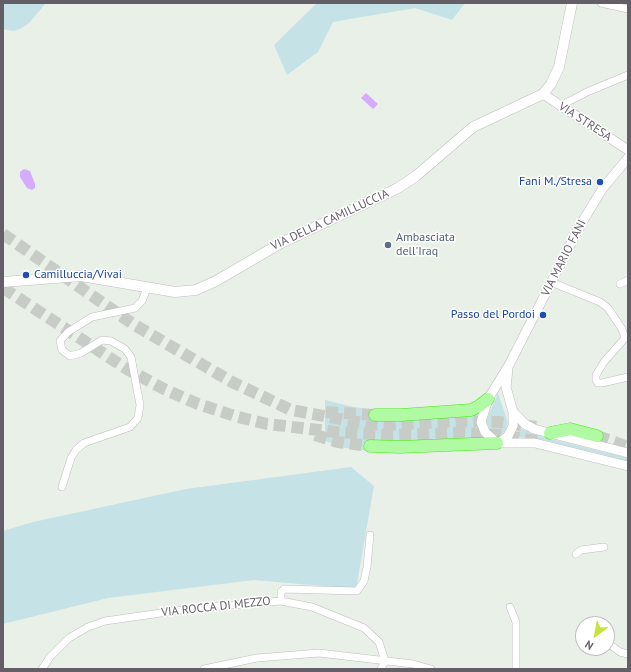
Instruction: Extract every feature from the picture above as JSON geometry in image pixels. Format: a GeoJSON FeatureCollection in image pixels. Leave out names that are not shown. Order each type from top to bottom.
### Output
{"type":"FeatureCollection","features":[{"type":"Feature","properties":{"kind":"highway"},"geometry":{"type":"LineString","coordinates":[[375,415],[401,416],[471,410],[479,406],[488,398]]}},
{"type":"Feature","properties":{"kind":"highway"},"geometry":{"type":"LineString","coordinates":[[550,433],[570,429],[597,436]]}},
{"type":"Feature","properties":{"kind":"highway"},"geometry":{"type":"LineString","coordinates":[[370,446],[400,447],[498,443]]}},
{"type":"Feature","properties":{"kind":"main road"},"geometry":{"type":"LineString","coordinates":[[543,94],[551,84],[559,67],[572,3]]}},
{"type":"Feature","properties":{"kind":"main road","name":"VIA DELLA CAMILLUCCIA"},"geometry":{"type":"LineString","coordinates":[[3,282],[81,276],[147,288],[183,292],[208,286],[281,243],[398,188],[416,176],[473,127],[543,94]]}},
{"type":"Feature","properties":{"kind":"street"},"geometry":{"type":"LineString","coordinates":[[601,3],[628,9]]}},
{"type":"Feature","properties":{"kind":"street"},"geometry":{"type":"LineString","coordinates":[[560,106],[628,75]]}},
{"type":"Feature","properties":{"kind":"street","name":"VIA STRESA"},"geometry":{"type":"LineString","coordinates":[[543,94],[628,150]]}},
{"type":"Feature","properties":{"kind":"street","name":"VIA MARIO FANI"},"geometry":{"type":"LineString","coordinates":[[509,365],[590,209],[603,188],[628,158]]}},
{"type":"Feature","properties":{"kind":"street"},"geometry":{"type":"LineString","coordinates":[[620,284],[628,280]]}},
{"type":"Feature","properties":{"kind":"street"},"geometry":{"type":"LineString","coordinates":[[552,282],[600,302],[608,308],[622,329],[625,338],[604,362],[596,375],[596,380],[598,383],[602,383],[628,377]]}},
{"type":"Feature","properties":{"kind":"street"},"geometry":{"type":"LineString","coordinates":[[62,487],[71,458],[76,450],[84,443],[130,427],[138,418],[140,405],[131,357],[125,349],[115,343],[102,340],[81,354],[70,356],[62,350],[60,346],[61,339],[75,327],[92,317],[133,309],[142,301],[147,288]]}},
{"type":"Feature","properties":{"kind":"street"},"geometry":{"type":"LineString","coordinates":[[509,365],[488,398],[482,417],[482,425],[485,432],[498,443],[535,444],[628,466]]}},
{"type":"Feature","properties":{"kind":"street"},"geometry":{"type":"LineString","coordinates":[[498,443],[506,438],[512,429],[513,412],[507,393],[506,380],[509,365]]}},
{"type":"Feature","properties":{"kind":"street"},"geometry":{"type":"LineString","coordinates":[[494,388],[502,387],[507,393]]}},
{"type":"Feature","properties":{"kind":"street"},"geometry":{"type":"LineString","coordinates":[[513,412],[525,424],[550,433],[628,453]]}},
{"type":"Feature","properties":{"kind":"street"},"geometry":{"type":"LineString","coordinates":[[281,602],[281,592],[284,589],[357,591],[364,581],[370,535]]}},
{"type":"Feature","properties":{"kind":"street"},"geometry":{"type":"LineString","coordinates":[[576,554],[581,550],[604,547]]}},
{"type":"Feature","properties":{"kind":"street","name":"VIA ROCCA DI MEZZO"},"geometry":{"type":"LineString","coordinates":[[42,669],[50,657],[70,638],[88,627],[105,620],[196,608],[281,602],[312,607],[364,628],[379,642],[386,661]]}},
{"type":"Feature","properties":{"kind":"street"},"geometry":{"type":"LineString","coordinates":[[510,607],[516,622],[516,669]]}},
{"type":"Feature","properties":{"kind":"street"},"geometry":{"type":"LineString","coordinates":[[615,649],[628,654]]}},
{"type":"Feature","properties":{"kind":"street"},"geometry":{"type":"LineString","coordinates":[[204,669],[257,658],[319,654],[419,665],[431,669]]}},
{"type":"Feature","properties":{"kind":"street"},"geometry":{"type":"LineString","coordinates":[[381,669],[386,661]]}},
{"type":"Feature","properties":{"kind":"shaded area"},"geometry":{"type":"Polygon","coordinates":[[[3,3],[46,3],[29,23],[20,29],[13,31],[3,29],[3,3]]]}},
{"type":"Feature","properties":{"kind":"shaded area"},"geometry":{"type":"Polygon","coordinates":[[[317,3],[465,3],[452,20],[415,8],[333,22],[318,52],[287,75],[274,45],[317,3]]]}},
{"type":"Feature","properties":{"kind":"shaded area"},"geometry":{"type":"Polygon","coordinates":[[[366,93],[378,104],[373,109],[361,98],[366,93]]]}},
{"type":"Feature","properties":{"kind":"shaded area"},"geometry":{"type":"Polygon","coordinates":[[[24,169],[30,171],[35,184],[35,188],[32,190],[27,188],[20,177],[20,172],[24,169]]]}},
{"type":"Feature","properties":{"kind":"shaded area"},"geometry":{"type":"Polygon","coordinates":[[[498,393],[508,423],[505,432],[499,436],[490,431],[486,421],[498,393]]]}},
{"type":"Feature","properties":{"kind":"shaded area"},"geometry":{"type":"Polygon","coordinates":[[[325,400],[375,410],[464,415],[478,414],[476,425],[481,437],[406,443],[370,451],[345,448],[325,441],[325,400]]]}},
{"type":"Feature","properties":{"kind":"shaded area"},"geometry":{"type":"Polygon","coordinates":[[[520,428],[542,437],[628,458],[628,461],[543,440],[516,437],[520,428]]]}},
{"type":"Feature","properties":{"kind":"shaded area"},"geometry":{"type":"Polygon","coordinates":[[[351,467],[374,486],[356,589],[254,580],[108,598],[3,624],[3,531],[33,522],[186,489],[351,467]]]}},
{"type":"Feature","properties":{"kind":"tunnel"},"geometry":{"type":"LineString","coordinates":[[3,234],[133,324],[232,382],[291,410],[368,424],[388,425],[460,421],[499,422],[536,427]]}},
{"type":"Feature","properties":{"kind":"tunnel"},"geometry":{"type":"LineString","coordinates":[[3,288],[127,369],[164,389],[198,404],[238,417],[267,424],[336,432],[389,435],[460,433],[502,435],[541,442]]}},
{"type":"Feature","properties":{"kind":"tunnel"},"geometry":{"type":"LineString","coordinates":[[326,412],[375,415]]}},
{"type":"Feature","properties":{"kind":"tunnel"},"geometry":{"type":"LineString","coordinates":[[315,435],[338,442],[370,446]]}},
{"type":"Feature","properties":{"kind":"tunnel"},"geometry":{"type":"LineString","coordinates":[[597,436],[628,447]]}},
{"type":"Feature","properties":{"kind":"place","name":"Fani M./Stresa"},"geometry":{"type":"Point","coordinates":[600,182]}},
{"type":"Feature","properties":{"kind":"place","name":"Ambasciata dell'Iraq"},"geometry":{"type":"Point","coordinates":[388,245]}},
{"type":"Feature","properties":{"kind":"place","name":"Camilluccia/Vivai"},"geometry":{"type":"Point","coordinates":[26,275]}},
{"type":"Feature","properties":{"kind":"place","name":"Passo del Pordoi"},"geometry":{"type":"Point","coordinates":[543,315]}}]}
